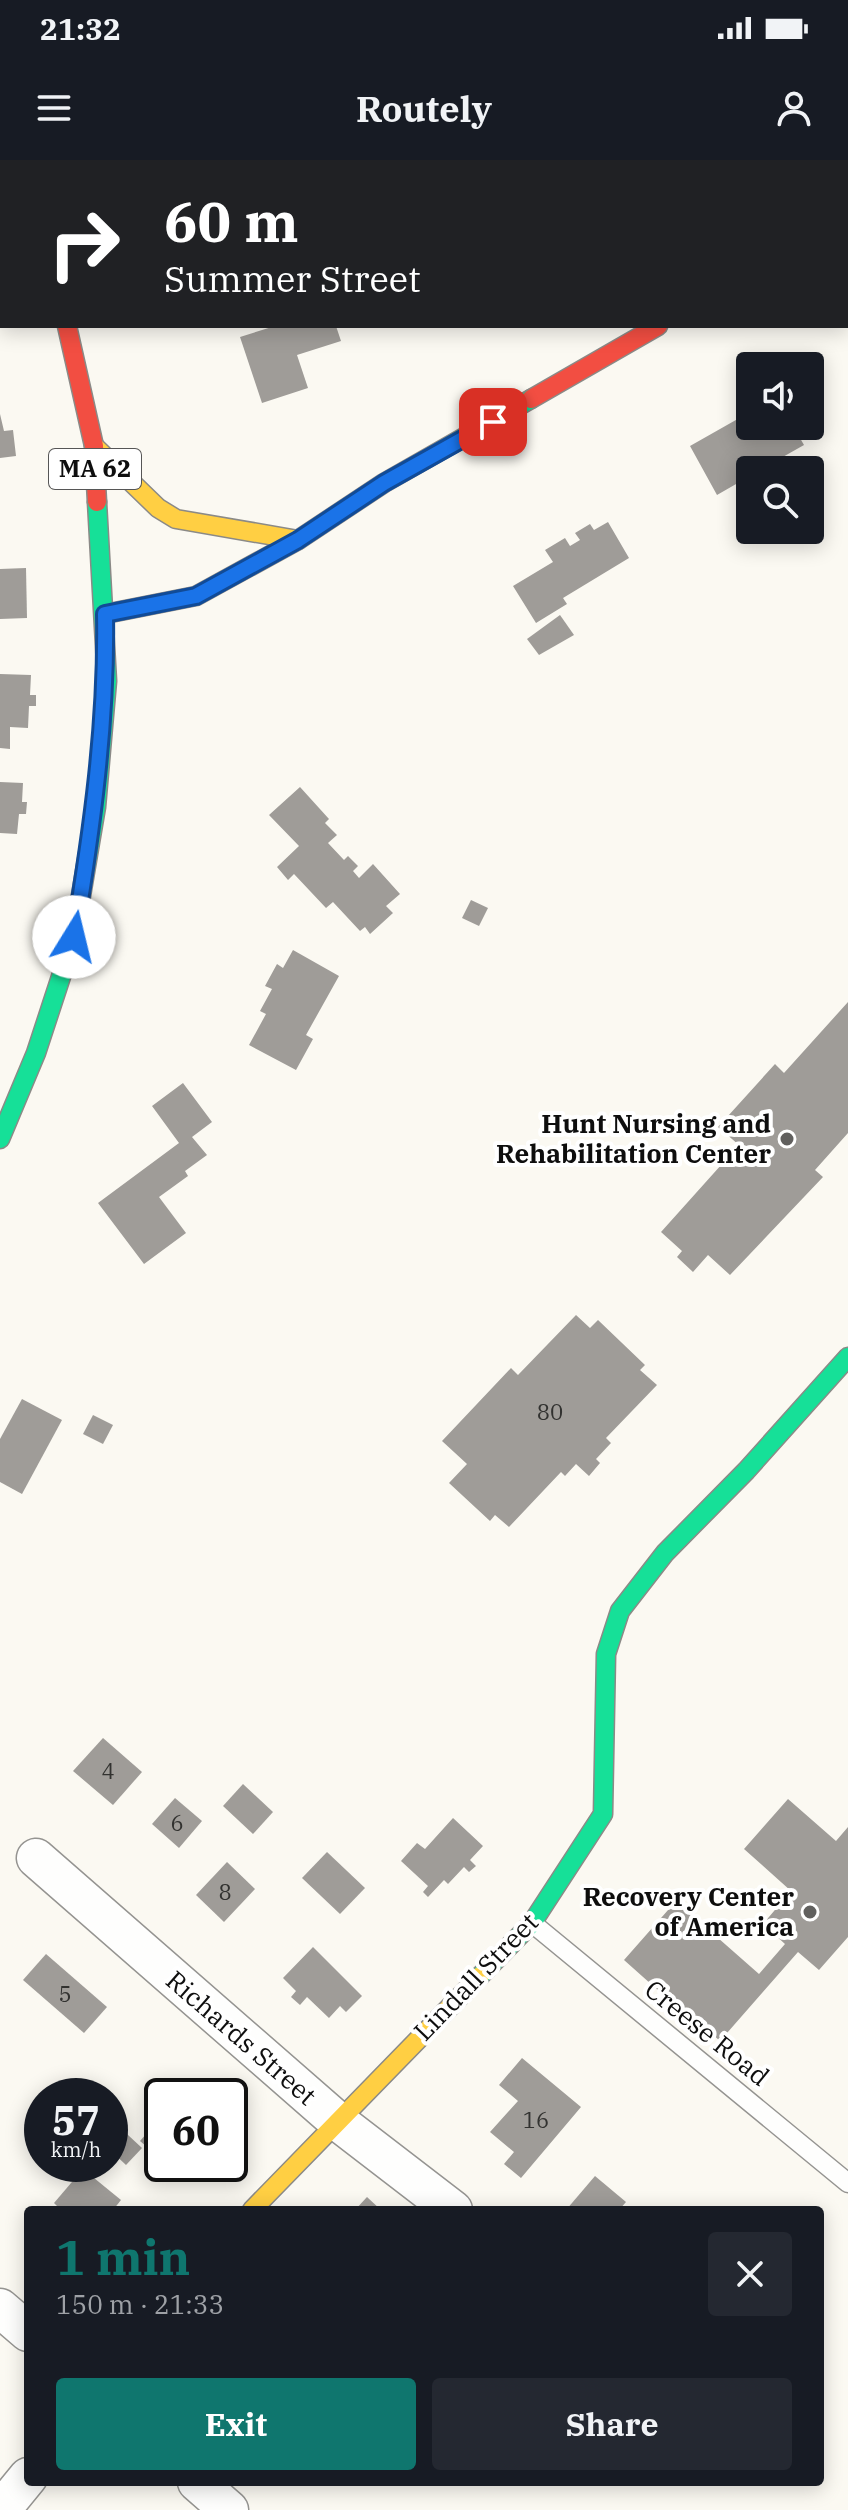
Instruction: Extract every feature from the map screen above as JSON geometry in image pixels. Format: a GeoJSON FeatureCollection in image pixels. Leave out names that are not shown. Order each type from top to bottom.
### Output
{"type":"FeatureCollection","features":[{"type":"Feature","properties":{"kind":"street","name":"MA 62"},"geometry":{"type":"LineString","coordinates":[[0,1139],[36,1053],[74,937],[96,807],[107,681],[94,446],[67,328]]}},
{"type":"Feature","properties":{"kind":"street"},"geometry":{"type":"LineString","coordinates":[[105,614],[196,596],[298,540],[384,483],[655,328]]}},
{"type":"Feature","properties":{"kind":"street"},"geometry":{"type":"LineString","coordinates":[[94,446],[158,508],[176,519],[298,540]]}},
{"type":"Feature","properties":{"kind":"street","name":"Lindall Street"},"geometry":{"type":"LineString","coordinates":[[256,2206],[336,2120],[532,1923],[603,1814],[606,1654],[620,1611],[665,1553],[746,1471],[848,1357]]}},
{"type":"Feature","properties":{"kind":"street","name":"Richards Street"},"geometry":{"type":"LineString","coordinates":[[36,1858],[336,2120],[448,2206]]}},
{"type":"Feature","properties":{"kind":"street"},"geometry":{"type":"LineString","coordinates":[[0,2308],[24,2329]]}},
{"type":"Feature","properties":{"kind":"street"},"geometry":{"type":"LineString","coordinates":[[1,2510],[24,2482]]}},
{"type":"Feature","properties":{"kind":"street"},"geometry":{"type":"LineString","coordinates":[[202,2486],[229,2510]]}},
{"type":"Feature","properties":{"kind":"lane","name":"Creese Road"},"geometry":{"type":"LineString","coordinates":[[532,1923],[848,2183]]}},
{"type":"Feature","properties":{"kind":"building"},"geometry":{"type":"Polygon","coordinates":[[[269,328],[337,328],[341,341],[297,355],[308,388],[262,403],[240,337],[269,328]]]}},
{"type":"Feature","properties":{"kind":"building"},"geometry":{"type":"Polygon","coordinates":[[[0,414],[4,431],[13,430],[16,456],[0,458],[0,414]]]}},
{"type":"Feature","properties":{"kind":"building"},"geometry":{"type":"Polygon","coordinates":[[[736,420],[736,440],[801,440],[804,445],[785,456],[736,456],[736,484],[717,495],[690,446],[736,420]]]}},
{"type":"Feature","properties":{"kind":"building"},"geometry":{"type":"Polygon","coordinates":[[[608,522],[629,558],[563,598],[567,604],[536,623],[513,586],[553,562],[545,550],[565,538],[570,546],[580,540],[575,533],[590,524],[594,530],[608,522]]]}},
{"type":"Feature","properties":{"kind":"building"},"geometry":{"type":"Polygon","coordinates":[[[26,568],[27,618],[0,619],[0,569],[26,568]]]}},
{"type":"Feature","properties":{"kind":"building"},"geometry":{"type":"Polygon","coordinates":[[[560,615],[574,635],[539,655],[527,639],[560,615]]]}},
{"type":"Feature","properties":{"kind":"building"},"geometry":{"type":"Polygon","coordinates":[[[0,674],[31,675],[30,695],[36,695],[36,706],[29,706],[28,728],[10,727],[10,749],[0,748],[0,674]]]}},
{"type":"Feature","properties":{"kind":"building"},"geometry":{"type":"Polygon","coordinates":[[[0,782],[23,783],[22,802],[27,802],[26,814],[19,814],[17,834],[0,833],[0,782]]]}},
{"type":"Feature","properties":{"kind":"building"},"geometry":{"type":"Polygon","coordinates":[[[300,787],[329,819],[325,823],[337,835],[328,843],[344,860],[348,856],[358,866],[353,871],[359,878],[373,864],[400,894],[386,906],[393,913],[370,934],[365,927],[360,931],[333,902],[326,908],[294,874],[288,880],[277,867],[299,846],[269,815],[300,787]]]}},
{"type":"Feature","properties":{"kind":"building"},"geometry":{"type":"Polygon","coordinates":[[[471,900],[488,908],[479,926],[462,918],[471,900]]]}},
{"type":"Feature","properties":{"kind":"building"},"geometry":{"type":"Polygon","coordinates":[[[293,950],[339,976],[306,1035],[313,1039],[296,1070],[249,1045],[266,1014],[260,1011],[272,989],[265,986],[277,964],[283,968],[293,950]]]}},
{"type":"Feature","properties":{"kind":"building","name":"Hunt Nursing and Rehabilitation Center"},"geometry":{"type":"Polygon","coordinates":[[[848,1002],[848,1133],[815,1170],[823,1177],[730,1275],[708,1255],[693,1272],[677,1257],[682,1251],[661,1232],[739,1145],[718,1127],[775,1064],[784,1073],[848,1002]]]}},
{"type":"Feature","properties":{"kind":"building"},"geometry":{"type":"Polygon","coordinates":[[[183,1083],[212,1122],[192,1137],[207,1155],[185,1171],[188,1176],[159,1197],[186,1233],[144,1264],[98,1203],[179,1143],[152,1106],[183,1083]]]}},
{"type":"Feature","properties":{"kind":"building"},"geometry":{"type":"Polygon","coordinates":[[[576,1315],[590,1328],[598,1320],[645,1365],[640,1370],[657,1385],[606,1438],[611,1443],[596,1459],[600,1463],[589,1476],[576,1464],[565,1476],[561,1472],[509,1527],[495,1515],[490,1521],[449,1483],[467,1464],[442,1441],[511,1368],[518,1375],[576,1315]]]}},
{"type":"Feature","properties":{"kind":"building"},"geometry":{"type":"Polygon","coordinates":[[[22,1399],[62,1420],[22,1494],[0,1482],[0,1439],[22,1399]]]}},
{"type":"Feature","properties":{"kind":"building"},"geometry":{"type":"Polygon","coordinates":[[[93,1415],[113,1425],[103,1444],[83,1434],[93,1415]]]}},
{"type":"Feature","properties":{"kind":"building"},"geometry":{"type":"Polygon","coordinates":[[[103,1738],[142,1772],[113,1805],[73,1771],[103,1738]]]}},
{"type":"Feature","properties":{"kind":"building"},"geometry":{"type":"Polygon","coordinates":[[[243,1784],[273,1812],[253,1834],[223,1806],[243,1784]]]}},
{"type":"Feature","properties":{"kind":"building"},"geometry":{"type":"Polygon","coordinates":[[[175,1798],[202,1821],[179,1848],[152,1824],[175,1798]]]}},
{"type":"Feature","properties":{"kind":"building","name":"Recovery Center of America"},"geometry":{"type":"Polygon","coordinates":[[[788,1799],[836,1841],[848,1827],[848,1937],[819,1970],[798,1952],[720,2041],[703,2026],[697,2032],[667,2005],[670,2001],[624,1960],[676,1901],[759,1974],[785,1944],[763,1924],[791,1891],[744,1849],[788,1799]]]}},
{"type":"Feature","properties":{"kind":"building"},"geometry":{"type":"Polygon","coordinates":[[[453,1818],[483,1846],[470,1860],[476,1866],[469,1872],[464,1867],[448,1884],[444,1880],[428,1897],[423,1892],[428,1886],[401,1861],[417,1843],[425,1849],[453,1818]]]}},
{"type":"Feature","properties":{"kind":"building"},"geometry":{"type":"Polygon","coordinates":[[[327,1852],[365,1888],[340,1914],[302,1878],[327,1852]]]}},
{"type":"Feature","properties":{"kind":"building"},"geometry":{"type":"Polygon","coordinates":[[[227,1862],[255,1889],[224,1922],[196,1895],[227,1862]]]}},
{"type":"Feature","properties":{"kind":"building"},"geometry":{"type":"Polygon","coordinates":[[[313,1947],[362,1996],[346,2012],[340,2006],[329,2018],[307,1997],[300,2005],[291,1997],[296,1991],[283,1978],[313,1947]]]}},
{"type":"Feature","properties":{"kind":"building"},"geometry":{"type":"Polygon","coordinates":[[[46,1954],[107,2007],[84,2033],[23,1980],[46,1954]]]}},
{"type":"Feature","properties":{"kind":"building"},"geometry":{"type":"Polygon","coordinates":[[[522,2058],[581,2107],[521,2178],[504,2164],[514,2152],[490,2132],[518,2101],[499,2085],[522,2058]]]}},
{"type":"Feature","properties":{"kind":"building"},"geometry":{"type":"Polygon","coordinates":[[[128,2135],[142,2148],[128,2163],[128,2135]]]}},
{"type":"Feature","properties":{"kind":"building"},"geometry":{"type":"Polygon","coordinates":[[[595,2176],[626,2202],[622,2206],[569,2206],[595,2176]]]}},
{"type":"Feature","properties":{"kind":"building"},"geometry":{"type":"Polygon","coordinates":[[[72,2182],[99,2182],[121,2200],[116,2206],[57,2206],[54,2203],[72,2182]]]}},
{"type":"Feature","properties":{"kind":"building"},"geometry":{"type":"Polygon","coordinates":[[[367,2197],[377,2206],[359,2206],[367,2197]]]}},
{"type":"Feature","properties":{"kind":"traffic: fast"},"geometry":{"type":"LineString","coordinates":[[105,614],[196,596],[298,540],[384,483],[531,399]]}},
{"type":"Feature","properties":{"kind":"traffic: fast"},"geometry":{"type":"LineString","coordinates":[[0,1139],[36,1053],[74,937],[96,807],[107,681],[97,502]]}},
{"type":"Feature","properties":{"kind":"traffic: fast"},"geometry":{"type":"LineString","coordinates":[[480,1976],[532,1923],[603,1814],[606,1654],[620,1611],[665,1553],[746,1471],[848,1357]]}},
{"type":"Feature","properties":{"kind":"traffic: slow"},"geometry":{"type":"LineString","coordinates":[[94,446],[158,508],[176,519],[298,540]]}},
{"type":"Feature","properties":{"kind":"traffic: slow"},"geometry":{"type":"LineString","coordinates":[[256,2206],[480,1976]]}},
{"type":"Feature","properties":{"kind":"traffic: jam"},"geometry":{"type":"LineString","coordinates":[[67,328],[94,446],[97,502]]}},
{"type":"Feature","properties":{"kind":"traffic: jam"},"geometry":{"type":"LineString","coordinates":[[531,399],[655,328]]}},
{"type":"Feature","properties":{"kind":"place","name":"Hunt Nursing and Rehabilitation Center"},"geometry":{"type":"Point","coordinates":[787,1139]}},
{"type":"Feature","properties":{"kind":"place","name":"Recovery Center of America"},"geometry":{"type":"Point","coordinates":[810,1912]}},
{"type":"Feature","properties":{"kind":"route"},"geometry":{"type":"LineString","coordinates":[[74,937],[96,807],[107,681],[105,614],[196,596],[298,540],[384,483],[493,422]]}}]}
